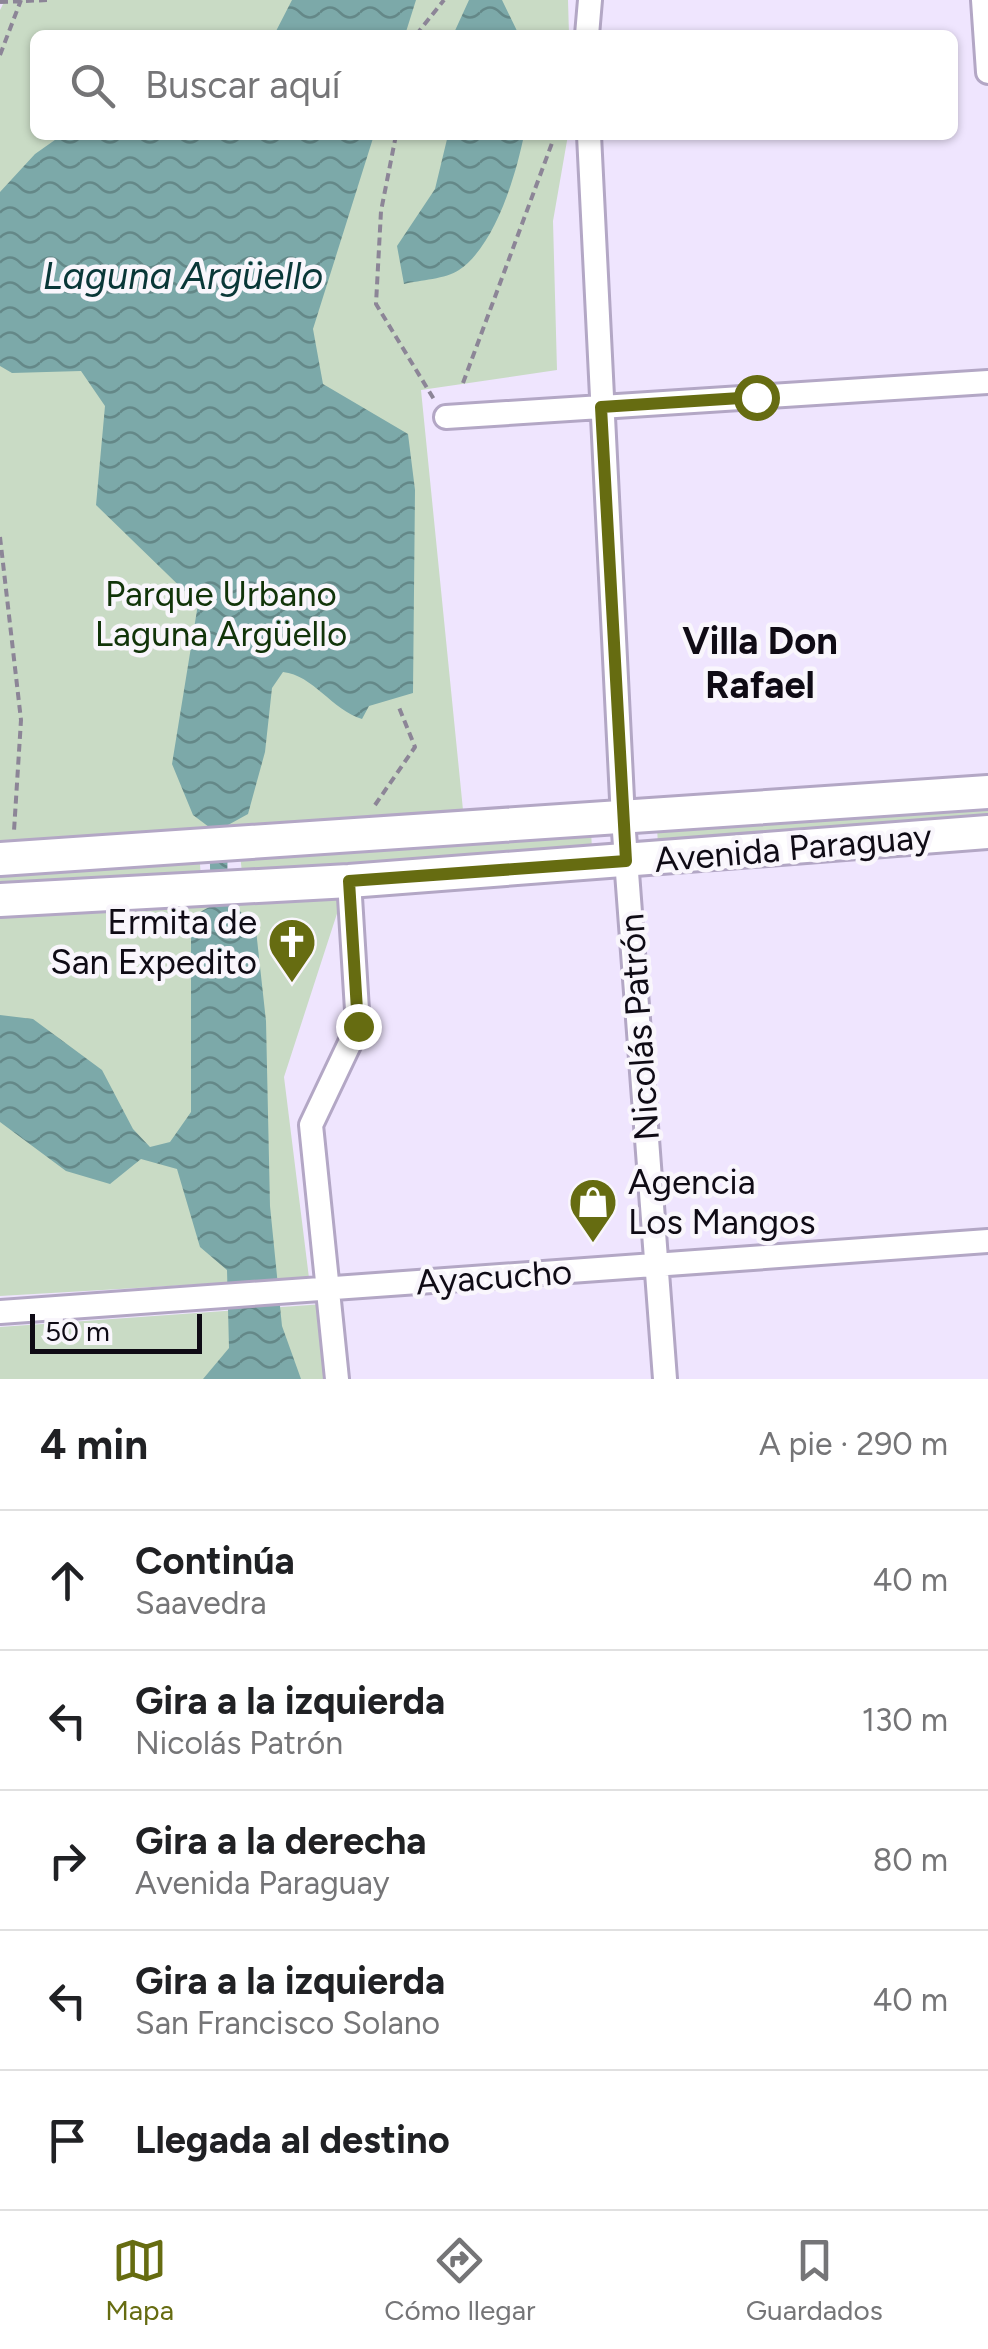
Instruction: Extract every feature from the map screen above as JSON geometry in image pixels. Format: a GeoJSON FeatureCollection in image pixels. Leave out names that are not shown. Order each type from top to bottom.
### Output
{"type":"FeatureCollection","features":[{"type":"Feature","properties":{"kind":"main road","name":"Avenida Paraguay"},"geometry":{"type":"LineString","coordinates":[[7,846],[202,847],[988,792]]}},
{"type":"Feature","properties":{"kind":"main road","name":"Avenida Paraguay"},"geometry":{"type":"LineString","coordinates":[[0,900],[349,881],[988,832]]}},
{"type":"Feature","properties":{"kind":"street"},"geometry":{"type":"LineString","coordinates":[[587,30],[590,0]]}},
{"type":"Feature","properties":{"kind":"street"},"geometry":{"type":"LineString","coordinates":[[983,0],[988,72]]}},
{"type":"Feature","properties":{"kind":"street","name":"Nicolás Patrón"},"geometry":{"type":"LineString","coordinates":[[589,140],[623,819],[665,1379]]}},
{"type":"Feature","properties":{"kind":"street"},"geometry":{"type":"LineString","coordinates":[[446,418],[988,382]]}},
{"type":"Feature","properties":{"kind":"street"},"geometry":{"type":"LineString","coordinates":[[337,1379],[331,1289],[325,1269],[311,1125],[358,1026],[349,881]]}},
{"type":"Feature","properties":{"kind":"street","name":"Ayacucho"},"geometry":{"type":"LineString","coordinates":[[0,1312],[226,1299],[988,1240]]}},
{"type":"Feature","properties":{"kind":"path"},"geometry":{"type":"LineString","coordinates":[[0,2],[49,0]]}},
{"type":"Feature","properties":{"kind":"path"},"geometry":{"type":"LineString","coordinates":[[420,30],[444,0]]}},
{"type":"Feature","properties":{"kind":"path"},"geometry":{"type":"LineString","coordinates":[[0,55],[20,1]]}},
{"type":"Feature","properties":{"kind":"path"},"geometry":{"type":"LineString","coordinates":[[395,140],[381,211],[376,304],[446,418]]}},
{"type":"Feature","properties":{"kind":"path"},"geometry":{"type":"LineString","coordinates":[[464,383],[553,140]]}},
{"type":"Feature","properties":{"kind":"path"},"geometry":{"type":"LineString","coordinates":[[0,537],[20,720],[7,846]]}},
{"type":"Feature","properties":{"kind":"path"},"geometry":{"type":"LineString","coordinates":[[374,806],[415,747],[398,705]]}},
{"type":"Feature","properties":{"kind":"green space","name":"Parque Urbano Laguna Argüello"},"geometry":{"type":"Polygon","coordinates":[[[5,0],[568,0],[569,30],[30,30],[30,140],[567,140],[553,221],[557,370],[421,390],[464,820],[0,850],[0,10],[5,0]]]}},
{"type":"Feature","properties":{"kind":"green space"},"geometry":{"type":"Polygon","coordinates":[[[988,805],[988,824],[658,846],[657,827],[988,805]]]}},
{"type":"Feature","properties":{"kind":"green space"},"geometry":{"type":"Polygon","coordinates":[[[591,830],[592,850],[242,873],[240,854],[591,830]]]}},
{"type":"Feature","properties":{"kind":"green space"},"geometry":{"type":"Polygon","coordinates":[[[200,864],[201,879],[0,892],[0,876],[200,864]]]}},
{"type":"Feature","properties":{"kind":"green space"},"geometry":{"type":"Polygon","coordinates":[[[344,892],[284,1077],[309,1278],[0,1296],[0,916],[154,909],[344,892]]]}},
{"type":"Feature","properties":{"kind":"green space"},"geometry":{"type":"Polygon","coordinates":[[[324,1304],[326,1379],[0,1379],[0,1327],[324,1304]]]}},
{"type":"Feature","properties":{"kind":"water"},"geometry":{"type":"Polygon","coordinates":[[[292,0],[416,0],[407,30],[277,30],[292,0]]]}},
{"type":"Feature","properties":{"kind":"water"},"geometry":{"type":"Polygon","coordinates":[[[469,0],[502,0],[517,30],[455,30],[469,0]]]}},
{"type":"Feature","properties":{"kind":"water","name":"Laguna Argüello"},"geometry":{"type":"Polygon","coordinates":[[[55,140],[372,140],[313,329],[323,384],[408,434],[415,490],[413,693],[369,706],[362,719],[304,679],[283,672],[272,688],[265,752],[248,814],[228,825],[227,896],[256,930],[266,1021],[270,1206],[282,1326],[301,1379],[203,1379],[229,1348],[227,1270],[200,1247],[177,1169],[141,1159],[110,1184],[66,1171],[0,1122],[0,1015],[33,1019],[102,1070],[133,1129],[150,1147],[170,1142],[191,1112],[191,917],[211,906],[209,827],[193,815],[172,764],[198,604],[96,505],[105,406],[81,371],[12,373],[0,366],[0,192],[35,154],[55,140]]]}},
{"type":"Feature","properties":{"kind":"water","name":"Laguna Argüello"},"geometry":{"type":"Polygon","coordinates":[[[447,140],[523,140],[502,208],[472,259],[447,275],[404,284],[397,246],[435,189],[447,140]]]}},
{"type":"Feature","properties":{"kind":"place","name":"Ermita de San Expedito"},"geometry":{"type":"Point","coordinates":[292,984]}},
{"type":"Feature","properties":{"kind":"place","name":"Agencia Los Mangos"},"geometry":{"type":"Point","coordinates":[593,1244]}},
{"type":"Feature","properties":{"kind":"district","name":"Villa Don Rafael"},"geometry":{"type":"Point","coordinates":[760,663]}},
{"type":"Feature","properties":{"kind":"route"},"geometry":{"type":"LineString","coordinates":[[358,1026],[349,881],[626,861],[601,407],[756,397]]}}]}
